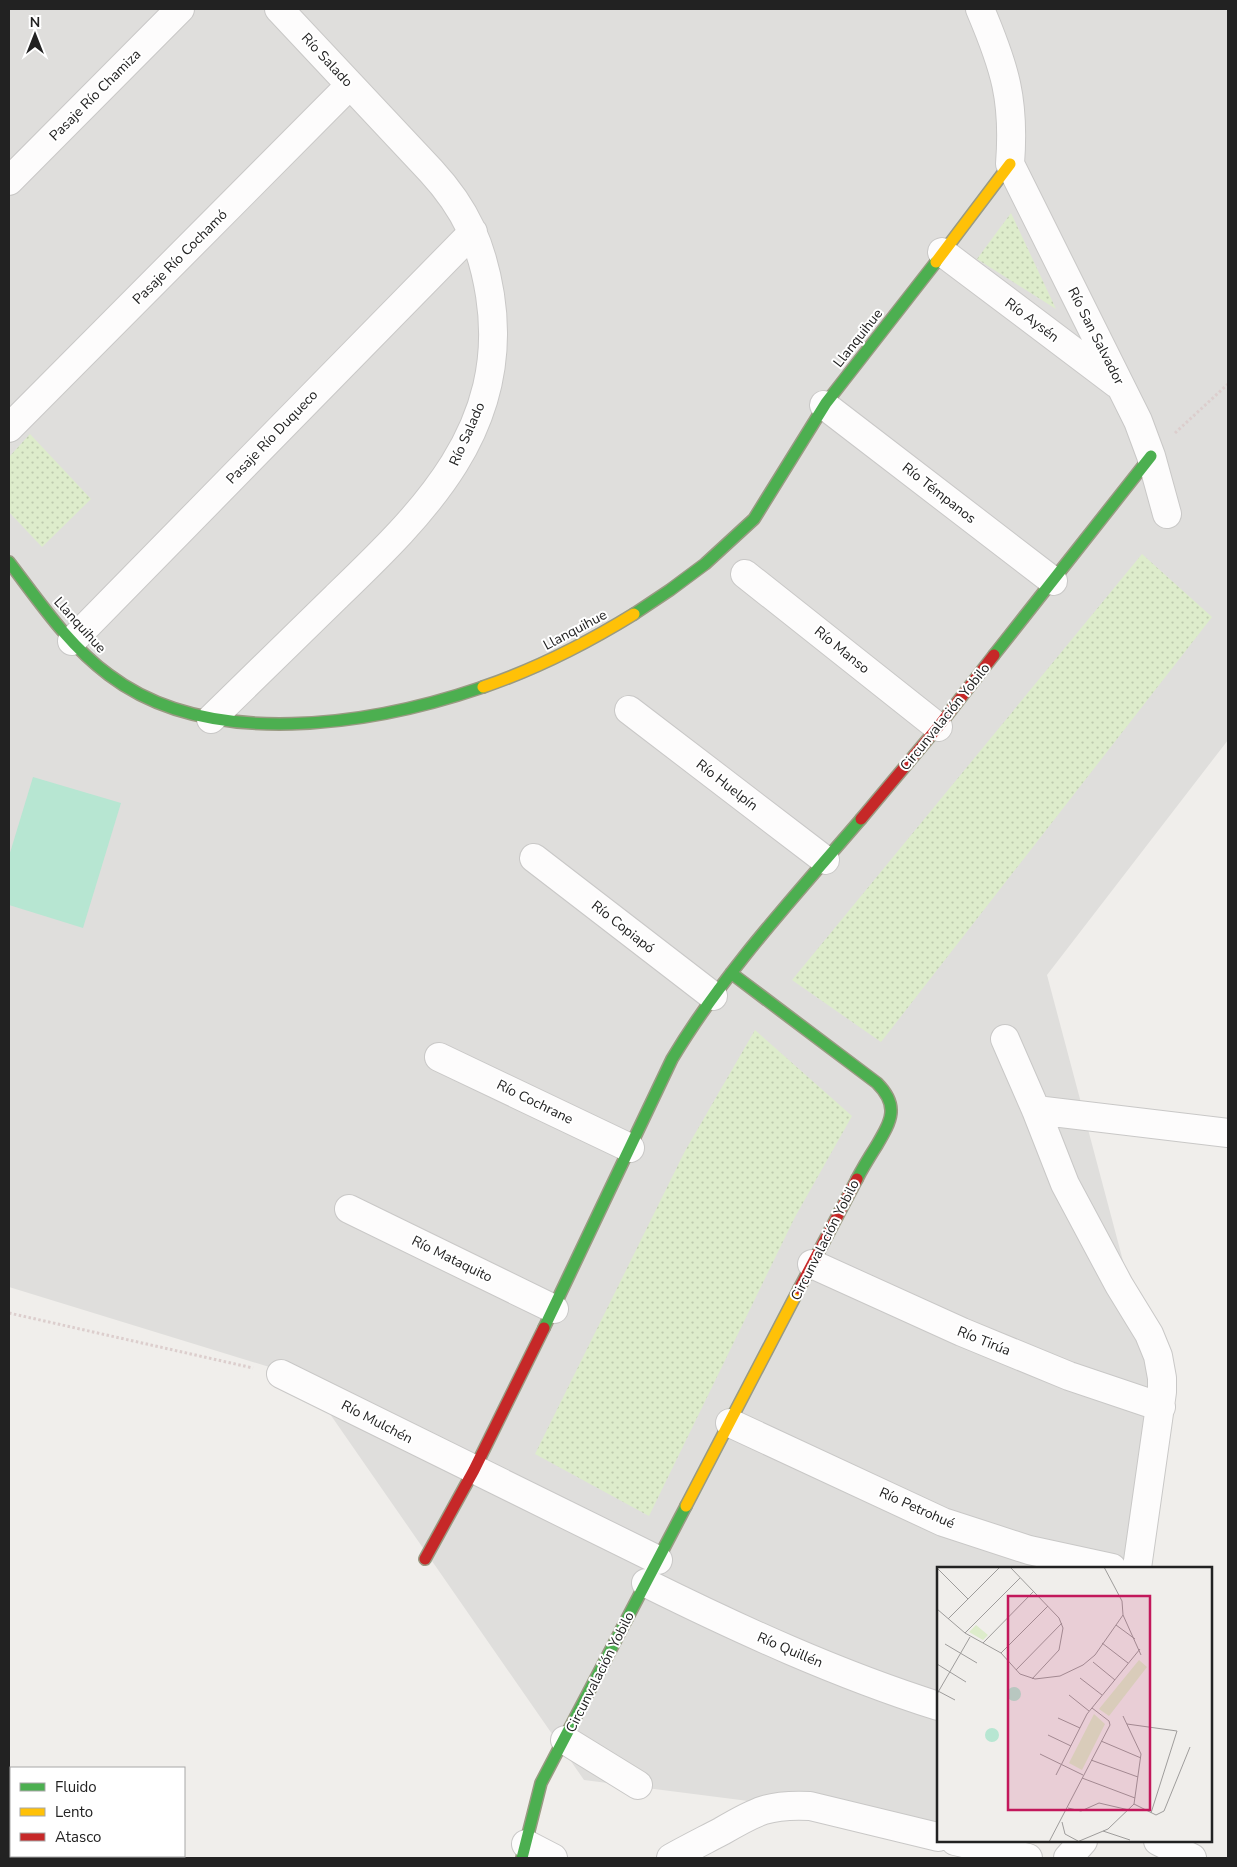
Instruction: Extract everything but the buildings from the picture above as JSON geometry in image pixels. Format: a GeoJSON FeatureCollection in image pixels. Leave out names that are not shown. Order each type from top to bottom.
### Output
{"type":"FeatureCollection","features":[{"type":"Feature","properties":{"kind":"street","name":"Pasaje Río Chamiza"},"geometry":{"type":"LineString","coordinates":[[9,181],[180,9]]}},
{"type":"Feature","properties":{"kind":"street","name":"Río Salado"},"geometry":{"type":"LineString","coordinates":[[211,719],[410,522],[441,485],[463,449],[483,401],[488,377],[493,329],[486,274],[473,232],[462,210],[447,188],[278,9]]}},
{"type":"Feature","properties":{"kind":"street"},"geometry":{"type":"LineString","coordinates":[[980,9],[1004,69],[1010,100],[1012,132],[1010,164]]}},
{"type":"Feature","properties":{"kind":"street","name":"Pasaje Río Cochamó"},"geometry":{"type":"LineString","coordinates":[[9,428],[350,85]]}},
{"type":"Feature","properties":{"kind":"street","name":"Llanquihue"},"geometry":{"type":"LineString","coordinates":[[9,562],[92,663],[134,692],[153,702],[211,719],[240,723],[304,723],[343,720],[392,713],[497,684],[580,646],[660,598],[726,546],[757,516],[824,405],[1010,164]]}},
{"type":"Feature","properties":{"kind":"street","name":"Río San Salvador"},"geometry":{"type":"LineString","coordinates":[[1010,164],[1122,387],[1151,456],[1166,514]]}},
{"type":"Feature","properties":{"kind":"street","name":"Pasaje Río Duqueco"},"geometry":{"type":"LineString","coordinates":[[72,641],[473,232]]}},
{"type":"Feature","properties":{"kind":"street","name":"Río Aysén"},"geometry":{"type":"LineString","coordinates":[[942,252],[1122,387]]}},
{"type":"Feature","properties":{"kind":"street","name":"Río Témpanos"},"geometry":{"type":"LineString","coordinates":[[824,405],[1053,581]]}},
{"type":"Feature","properties":{"kind":"street","name":"Circunvalación Yobilo"},"geometry":{"type":"LineString","coordinates":[[425,1559],[474,1470],[554,1309],[672,1059],[691,1027],[712,996],[938,727],[1151,456]]}},
{"type":"Feature","properties":{"kind":"street","name":"Río Manso"},"geometry":{"type":"LineString","coordinates":[[745,574],[938,727]]}},
{"type":"Feature","properties":{"kind":"street","name":"Río Huelpín"},"geometry":{"type":"LineString","coordinates":[[629,710],[825,860]]}},
{"type":"Feature","properties":{"kind":"street","name":"Río Copiapó"},"geometry":{"type":"LineString","coordinates":[[534,858],[712,996]]}},
{"type":"Feature","properties":{"kind":"street","name":"Circunvalación Yobilo"},"geometry":{"type":"LineString","coordinates":[[524,1851],[541,1783],[857,1178],[889,1125],[891,1107],[884,1090],[877,1083],[731,973]]}},
{"type":"Feature","properties":{"kind":"street"},"geometry":{"type":"LineString","coordinates":[[1005,1039],[1065,1184],[1115,1277],[1150,1334],[1158,1356],[1162,1378],[1161,1407],[1137,1567]]}},
{"type":"Feature","properties":{"kind":"street","name":"Río Cochrane"},"geometry":{"type":"LineString","coordinates":[[440,1057],[630,1148]]}},
{"type":"Feature","properties":{"kind":"street"},"geometry":{"type":"LineString","coordinates":[[1036,1110],[1228,1133]]}},
{"type":"Feature","properties":{"kind":"street","name":"Río Mataquito"},"geometry":{"type":"LineString","coordinates":[[349,1209],[554,1309]]}},
{"type":"Feature","properties":{"kind":"street","name":"Río Tirúa"},"geometry":{"type":"LineString","coordinates":[[812,1264],[962,1332],[1069,1376],[1161,1407]]}},
{"type":"Feature","properties":{"kind":"street","name":"Río Mulchén"},"geometry":{"type":"LineString","coordinates":[[281,1374],[474,1470]]}},
{"type":"Feature","properties":{"kind":"street","name":"Río Petrohué"},"geometry":{"type":"LineString","coordinates":[[730,1423],[943,1522],[1029,1550],[1107,1567]]}},
{"type":"Feature","properties":{"kind":"street"},"geometry":{"type":"LineString","coordinates":[[474,1470],[652,1572]]}},
{"type":"Feature","properties":{"kind":"street","name":"Río Quillén"},"geometry":{"type":"LineString","coordinates":[[652,1572],[771,1642],[844,1673],[937,1706]]}},
{"type":"Feature","properties":{"kind":"street"},"geometry":{"type":"LineString","coordinates":[[565,1740],[638,1784]]}},
{"type":"Feature","properties":{"kind":"street"},"geometry":{"type":"LineString","coordinates":[[671,1858],[757,1811],[793,1805],[810,1806],[937,1837]]}},
{"type":"Feature","properties":{"kind":"street"},"geometry":{"type":"LineString","coordinates":[[959,1842],[1028,1858]]}},
{"type":"Feature","properties":{"kind":"street"},"geometry":{"type":"LineString","coordinates":[[1068,1858],[1082,1842]]}},
{"type":"Feature","properties":{"kind":"street"},"geometry":{"type":"LineString","coordinates":[[1160,1842],[1192,1858]]}},
{"type":"Feature","properties":{"kind":"street"},"geometry":{"type":"LineString","coordinates":[[524,1851],[553,1858]]}},
{"type":"Feature","properties":{"kind":"path"},"geometry":{"type":"LineString","coordinates":[[1151,456],[1228,384]]}},
{"type":"Feature","properties":{"kind":"path"},"geometry":{"type":"LineString","coordinates":[[9,1313],[281,1374]]}},
{"type":"Feature","properties":{"kind":"shaded area"},"geometry":{"type":"Polygon","coordinates":[[[9,9],[1228,9],[1228,740],[1047,975],[1160,1400],[1123,1567],[937,1567],[937,1825],[584,1780],[305,1378],[9,1287],[9,9]]]}},
{"type":"Feature","properties":{"kind":"green space"},"geometry":{"type":"Polygon","coordinates":[[[1011,213],[1056,309],[977,259],[1011,213]]]}},
{"type":"Feature","properties":{"kind":"green space"},"geometry":{"type":"Polygon","coordinates":[[[30,434],[91,499],[42,547],[9,512],[9,457],[30,434]]]}},
{"type":"Feature","properties":{"kind":"green space"},"geometry":{"type":"Polygon","coordinates":[[[1142,554],[1212,617],[881,1042],[792,980],[1142,554]]]}},
{"type":"Feature","properties":{"kind":"green space"},"geometry":{"type":"Polygon","coordinates":[[[33,777],[121,803],[83,928],[9,905],[9,856],[33,777]]]}},
{"type":"Feature","properties":{"kind":"green space"},"geometry":{"type":"Polygon","coordinates":[[[755,1030],[852,1116],[795,1217],[649,1516],[535,1454],[685,1151],[755,1030]]]}},
{"type":"Feature","properties":{"kind":"traffic: fast"},"geometry":{"type":"LineString","coordinates":[[634,614],[705,564],[754,519],[826,403],[936,262]]}},
{"type":"Feature","properties":{"kind":"traffic: fast"},"geometry":{"type":"LineString","coordinates":[[994,655],[1151,456]]}},
{"type":"Feature","properties":{"kind":"traffic: fast"},"geometry":{"type":"LineString","coordinates":[[9,562],[55,622],[94,663],[109,675],[149,699],[194,714],[242,722],[292,724],[342,720],[392,712],[439,701],[483,687]]}},
{"type":"Feature","properties":{"kind":"traffic: fast"},"geometry":{"type":"LineString","coordinates":[[544,1328],[672,1059],[692,1027],[737,965],[861,819]]}},
{"type":"Feature","properties":{"kind":"traffic: fast"},"geometry":{"type":"LineString","coordinates":[[731,973],[877,1083],[889,1099],[891,1106],[889,1121],[857,1179]]}},
{"type":"Feature","properties":{"kind":"traffic: fast"},"geometry":{"type":"LineString","coordinates":[[522,1858],[541,1783],[686,1506]]}},
{"type":"Feature","properties":{"kind":"traffic: slow"},"geometry":{"type":"LineString","coordinates":[[936,262],[1010,164]]}},
{"type":"Feature","properties":{"kind":"traffic: slow"},"geometry":{"type":"LineString","coordinates":[[483,687],[561,655],[634,614]]}},
{"type":"Feature","properties":{"kind":"traffic: slow"},"geometry":{"type":"LineString","coordinates":[[686,1506],[799,1289]]}},
{"type":"Feature","properties":{"kind":"traffic: jam"},"geometry":{"type":"LineString","coordinates":[[861,819],[938,727],[994,655]]}},
{"type":"Feature","properties":{"kind":"traffic: jam"},"geometry":{"type":"LineString","coordinates":[[799,1289],[857,1179]]}},
{"type":"Feature","properties":{"kind":"traffic: jam"},"geometry":{"type":"LineString","coordinates":[[425,1559],[474,1470],[544,1328]]}}]}
